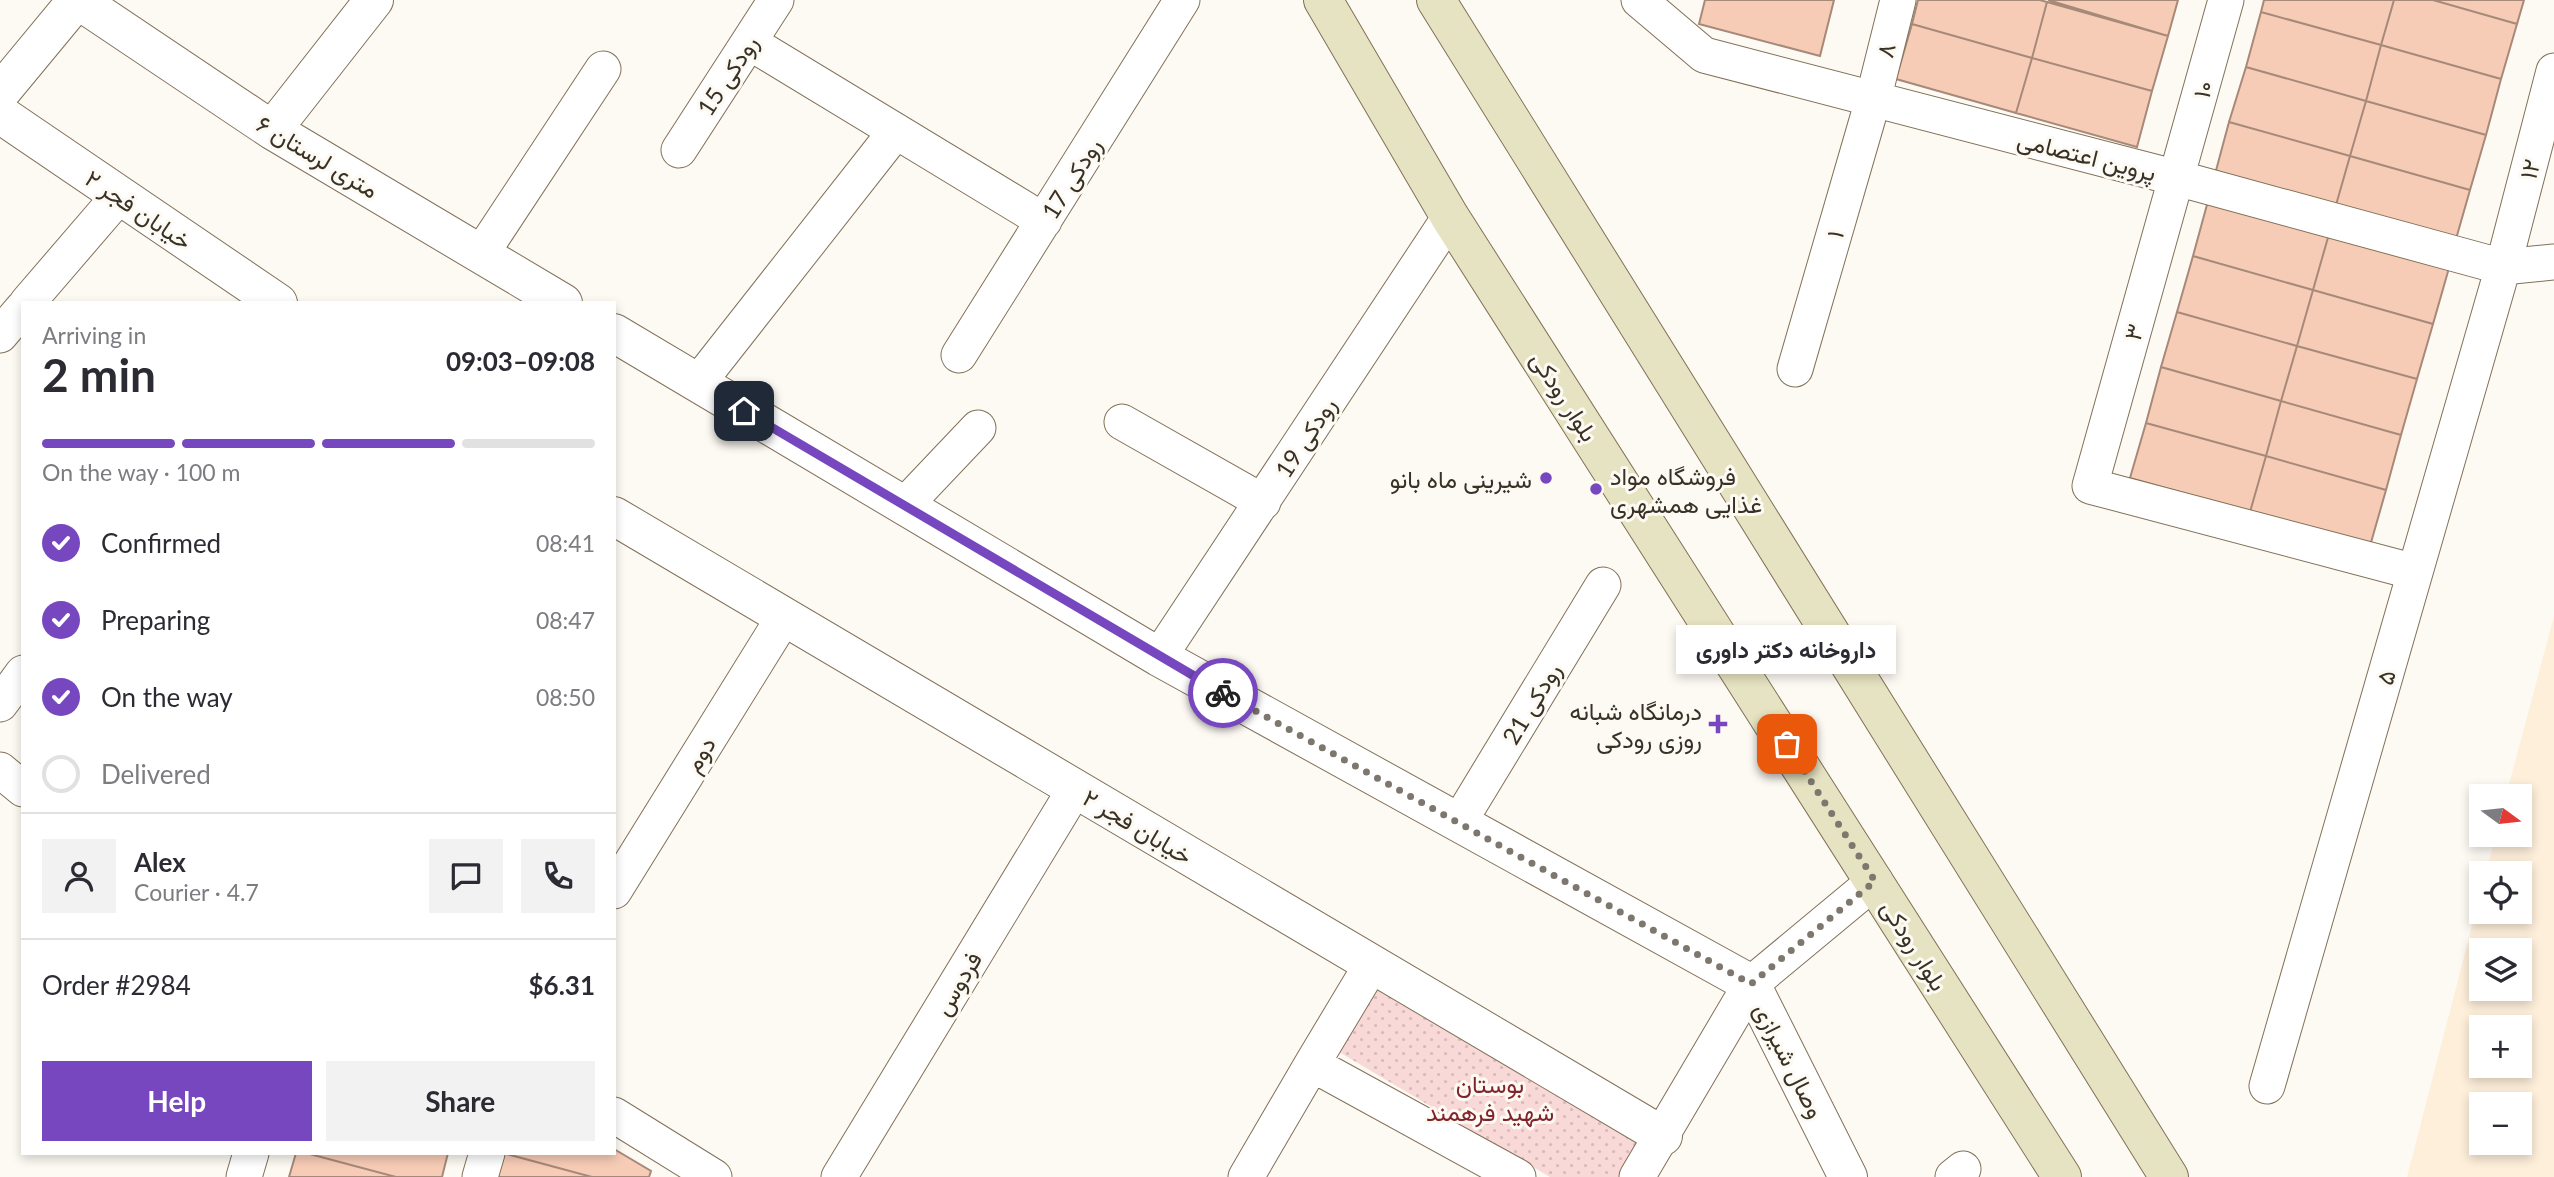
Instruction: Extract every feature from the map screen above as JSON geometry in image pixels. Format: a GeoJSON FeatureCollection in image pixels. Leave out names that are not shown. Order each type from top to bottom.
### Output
{"type":"FeatureCollection","features":[{"type":"Feature","properties":{"kind":"main road","name":"بلوار رودکی"},"geometry":{"type":"LineString","coordinates":[[1323,0],[1450,217],[2062,1177]]}},
{"type":"Feature","properties":{"kind":"main road"},"geometry":{"type":"LineString","coordinates":[[1436,0],[2169,1177]]}},
{"type":"Feature","properties":{"kind":"street"},"geometry":{"type":"LineString","coordinates":[[0,93],[78,0]]}},
{"type":"Feature","properties":{"kind":"street","name":"۶ متری لرستان"},"geometry":{"type":"LineString","coordinates":[[78,0],[272,130],[560,301]]}},
{"type":"Feature","properties":{"kind":"street"},"geometry":{"type":"LineString","coordinates":[[272,130],[374,0]]}},
{"type":"Feature","properties":{"kind":"street","name":"رودکی 15"},"geometry":{"type":"LineString","coordinates":[[679,150],[776,0]]}},
{"type":"Feature","properties":{"kind":"street","name":"رودکی 17"},"geometry":{"type":"LineString","coordinates":[[959,355],[1182,0]]}},
{"type":"Feature","properties":{"kind":"street","name":"پروین اعتصامی"},"geometry":{"type":"LineString","coordinates":[[1639,0],[1704,55],[2177,178],[2503,267],[2554,261]]}},
{"type":"Feature","properties":{"kind":"street","name":"۸"},"geometry":{"type":"LineString","coordinates":[[1873,100],[1898,0]]}},
{"type":"Feature","properties":{"kind":"street","name":"۱۰"},"geometry":{"type":"LineString","coordinates":[[2177,178],[2226,0]]}},
{"type":"Feature","properties":{"kind":"street"},"geometry":{"type":"LineString","coordinates":[[749,42],[1044,221]]}},
{"type":"Feature","properties":{"kind":"street"},"geometry":{"type":"LineString","coordinates":[[481,254],[603,69]]}},
{"type":"Feature","properties":{"kind":"street","name":"۱۲"},"geometry":{"type":"LineString","coordinates":[[2503,267],[2554,71]]}},
{"type":"Feature","properties":{"kind":"street","name":"۱"},"geometry":{"type":"LineString","coordinates":[[1795,369],[1873,100]]}},
{"type":"Feature","properties":{"kind":"street","name":"خیابان فجر ۲"},"geometry":{"type":"LineString","coordinates":[[0,114],[275,301]]}},
{"type":"Feature","properties":{"kind":"street"},"geometry":{"type":"LineString","coordinates":[[698,383],[896,131]]}},
{"type":"Feature","properties":{"kind":"street","name":"۳"},"geometry":{"type":"LineString","coordinates":[[2177,178],[2090,486],[2415,572]]}},
{"type":"Feature","properties":{"kind":"street"},"geometry":{"type":"LineString","coordinates":[[29,301],[119,196]]}},
{"type":"Feature","properties":{"kind":"street","name":"رودکی 19"},"geometry":{"type":"LineString","coordinates":[[1159,657],[1450,217]]}},
{"type":"Feature","properties":{"kind":"street","name":"۵"},"geometry":{"type":"LineString","coordinates":[[2267,1086],[2503,267]]}},
{"type":"Feature","properties":{"kind":"street"},"geometry":{"type":"LineString","coordinates":[[0,335],[21,310]]}},
{"type":"Feature","properties":{"kind":"street"},"geometry":{"type":"LineString","coordinates":[[616,334],[1159,657]]}},
{"type":"Feature","properties":{"kind":"street"},"geometry":{"type":"LineString","coordinates":[[1122,422],[1263,502]]}},
{"type":"Feature","properties":{"kind":"street"},"geometry":{"type":"LineString","coordinates":[[904,506],[978,428]]}},
{"type":"Feature","properties":{"kind":"street","name":"خیابان فجر ۲"},"geometry":{"type":"LineString","coordinates":[[616,517],[1663,1136]]}},
{"type":"Feature","properties":{"kind":"street","name":"رودکی 21"},"geometry":{"type":"LineString","coordinates":[[1459,822],[1603,584]]}},
{"type":"Feature","properties":{"kind":"street","name":"دوم"},"geometry":{"type":"LineString","coordinates":[[616,888],[784,617]]}},
{"type":"Feature","properties":{"kind":"street","name":"وصال شیرازی"},"geometry":{"type":"LineString","coordinates":[[1159,657],[1751,984],[1849,1177]]}},
{"type":"Feature","properties":{"kind":"street"},"geometry":{"type":"LineString","coordinates":[[0,704],[21,676]]}},
{"type":"Feature","properties":{"kind":"street"},"geometry":{"type":"LineString","coordinates":[[0,770],[21,787]]}},
{"type":"Feature","properties":{"kind":"street","name":"فردوس"},"geometry":{"type":"LineString","coordinates":[[839,1177],[1075,789]]}},
{"type":"Feature","properties":{"kind":"street"},"geometry":{"type":"LineString","coordinates":[[1637,1177],[1751,984],[1875,881]]}},
{"type":"Feature","properties":{"kind":"street"},"geometry":{"type":"LineString","coordinates":[[1246,1177],[1372,964]]}},
{"type":"Feature","properties":{"kind":"street"},"geometry":{"type":"LineString","coordinates":[[1311,1064],[1518,1177]]}},
{"type":"Feature","properties":{"kind":"street"},"geometry":{"type":"LineString","coordinates":[[616,1116],[714,1177]]}},
{"type":"Feature","properties":{"kind":"street"},"geometry":{"type":"LineString","coordinates":[[244,1177],[250,1155]]}},
{"type":"Feature","properties":{"kind":"street"},"geometry":{"type":"LineString","coordinates":[[480,1177],[486,1155]]}},
{"type":"Feature","properties":{"kind":"shaded area"},"geometry":{"type":"Polygon","coordinates":[[[2554,616],[2554,1177],[2407,1177],[2472,924],[2532,924],[2532,861],[2489,861],[2493,847],[2532,847],[2532,784],[2509,784],[2554,616]]]}},
{"type":"Feature","properties":{"kind":"green space","name":"بوستان شهید فرهمند"},"geometry":{"type":"Polygon","coordinates":[[[1378,986],[1641,1142],[1621,1177],[1550,1177],[1339,1052],[1378,986]]]}},
{"type":"Feature","properties":{"kind":"building"},"geometry":{"type":"Polygon","coordinates":[[[1705,0],[1834,0],[1820,56],[1699,24],[1705,0]]]}},
{"type":"Feature","properties":{"kind":"building"},"geometry":{"type":"Polygon","coordinates":[[[1918,0],[2047,2],[2032,58],[1912,24],[1918,0]]]}},
{"type":"Feature","properties":{"kind":"building"},"geometry":{"type":"Polygon","coordinates":[[[2048,0],[2178,0],[2168,36],[2048,0]]]}},
{"type":"Feature","properties":{"kind":"building"},"geometry":{"type":"Polygon","coordinates":[[[2264,0],[2394,0],[2381,45],[2261,12],[2264,0]]]}},
{"type":"Feature","properties":{"kind":"building"},"geometry":{"type":"Polygon","coordinates":[[[2394,0],[2433,0],[2517,24],[2501,79],[2381,45],[2394,0]]]}},
{"type":"Feature","properties":{"kind":"building"},"geometry":{"type":"Polygon","coordinates":[[[2433,0],[2524,0],[2517,24],[2433,0]]]}},
{"type":"Feature","properties":{"kind":"building"},"geometry":{"type":"Polygon","coordinates":[[[2047,2],[2168,36],[2152,91],[2032,58],[2047,2]]]}},
{"type":"Feature","properties":{"kind":"building"},"geometry":{"type":"Polygon","coordinates":[[[2261,12],[2381,45],[2366,101],[2246,67],[2261,12]]]}},
{"type":"Feature","properties":{"kind":"building"},"geometry":{"type":"Polygon","coordinates":[[[1912,24],[2032,58],[2016,113],[1896,79],[1912,24]]]}},
{"type":"Feature","properties":{"kind":"building"},"geometry":{"type":"Polygon","coordinates":[[[2381,45],[2501,79],[2486,135],[2366,101],[2381,45]]]}},
{"type":"Feature","properties":{"kind":"building"},"geometry":{"type":"Polygon","coordinates":[[[2032,58],[2152,91],[2137,147],[2016,113],[2032,58]]]}},
{"type":"Feature","properties":{"kind":"building"},"geometry":{"type":"Polygon","coordinates":[[[2246,67],[2366,101],[2350,156],[2229,122],[2246,67]]]}},
{"type":"Feature","properties":{"kind":"building"},"geometry":{"type":"Polygon","coordinates":[[[2366,101],[2486,135],[2470,190],[2350,156],[2366,101]]]}},
{"type":"Feature","properties":{"kind":"building"},"geometry":{"type":"Polygon","coordinates":[[[2229,122],[2350,156],[2334,212],[2214,178],[2229,122]]]}},
{"type":"Feature","properties":{"kind":"building"},"geometry":{"type":"Polygon","coordinates":[[[2350,156],[2470,190],[2454,246],[2334,212],[2350,156]]]}},
{"type":"Feature","properties":{"kind":"building"},"geometry":{"type":"Polygon","coordinates":[[[2208,201],[2329,234],[2313,290],[2193,256],[2208,201]]]}},
{"type":"Feature","properties":{"kind":"building"},"geometry":{"type":"Polygon","coordinates":[[[2329,234],[2449,268],[2433,324],[2313,290],[2329,234]]]}},
{"type":"Feature","properties":{"kind":"building"},"geometry":{"type":"Polygon","coordinates":[[[2193,256],[2313,290],[2297,346],[2177,312],[2193,256]]]}},
{"type":"Feature","properties":{"kind":"building"},"geometry":{"type":"Polygon","coordinates":[[[2313,290],[2433,324],[2417,379],[2297,346],[2313,290]]]}},
{"type":"Feature","properties":{"kind":"building"},"geometry":{"type":"Polygon","coordinates":[[[2177,312],[2297,346],[2281,401],[2161,367],[2177,312]]]}},
{"type":"Feature","properties":{"kind":"building"},"geometry":{"type":"Polygon","coordinates":[[[2297,346],[2417,379],[2401,435],[2281,401],[2297,346]]]}},
{"type":"Feature","properties":{"kind":"building"},"geometry":{"type":"Polygon","coordinates":[[[2161,367],[2281,401],[2266,456],[2146,423],[2161,367]]]}},
{"type":"Feature","properties":{"kind":"building"},"geometry":{"type":"Polygon","coordinates":[[[2281,401],[2401,435],[2386,490],[2266,456],[2281,401]]]}},
{"type":"Feature","properties":{"kind":"building"},"geometry":{"type":"Polygon","coordinates":[[[2146,423],[2266,456],[2250,512],[2130,478],[2146,423]]]}},
{"type":"Feature","properties":{"kind":"building"},"geometry":{"type":"Polygon","coordinates":[[[2266,456],[2386,490],[2370,546],[2250,512],[2266,456]]]}},
{"type":"Feature","properties":{"kind":"building"},"geometry":{"type":"Polygon","coordinates":[[[616,1150],[651,1171],[649,1177],[592,1177],[510,1155],[616,1155],[616,1150]]]}},
{"type":"Feature","properties":{"kind":"building"},"geometry":{"type":"Polygon","coordinates":[[[295,1155],[314,1155],[396,1177],[289,1177],[295,1155]]]}},
{"type":"Feature","properties":{"kind":"building"},"geometry":{"type":"Polygon","coordinates":[[[314,1155],[448,1155],[442,1177],[396,1177],[314,1155]]]}},
{"type":"Feature","properties":{"kind":"building"},"geometry":{"type":"Polygon","coordinates":[[[502,1155],[510,1155],[592,1177],[497,1177],[502,1155]]]}},
{"type":"Feature","properties":{"kind":"way so far"},"geometry":{"type":"LineString","coordinates":[[1223,693],[1751,984],[1875,881],[1787,744]]}},
{"type":"Feature","properties":{"kind":"place","name":"شیرینی ماه بانو"},"geometry":{"type":"Point","coordinates":[1546,478]}},
{"type":"Feature","properties":{"kind":"place","name":"فروشگاه مواد غذایی همشهری"},"geometry":{"type":"Point","coordinates":[1596,489]}},
{"type":"Feature","properties":{"kind":"place","name":"درمانگاه شبانه روزی رودکی"},"geometry":{"type":"Point","coordinates":[1718,724]}},
{"type":"Feature","properties":{"kind":"place","name":"داروخانه دکتر داوری"},"geometry":{"type":"Point","coordinates":[1787,744]}},
{"type":"Feature","properties":{"kind":"route"},"geometry":{"type":"LineString","coordinates":[[744,411],[1223,693]]}}]}
